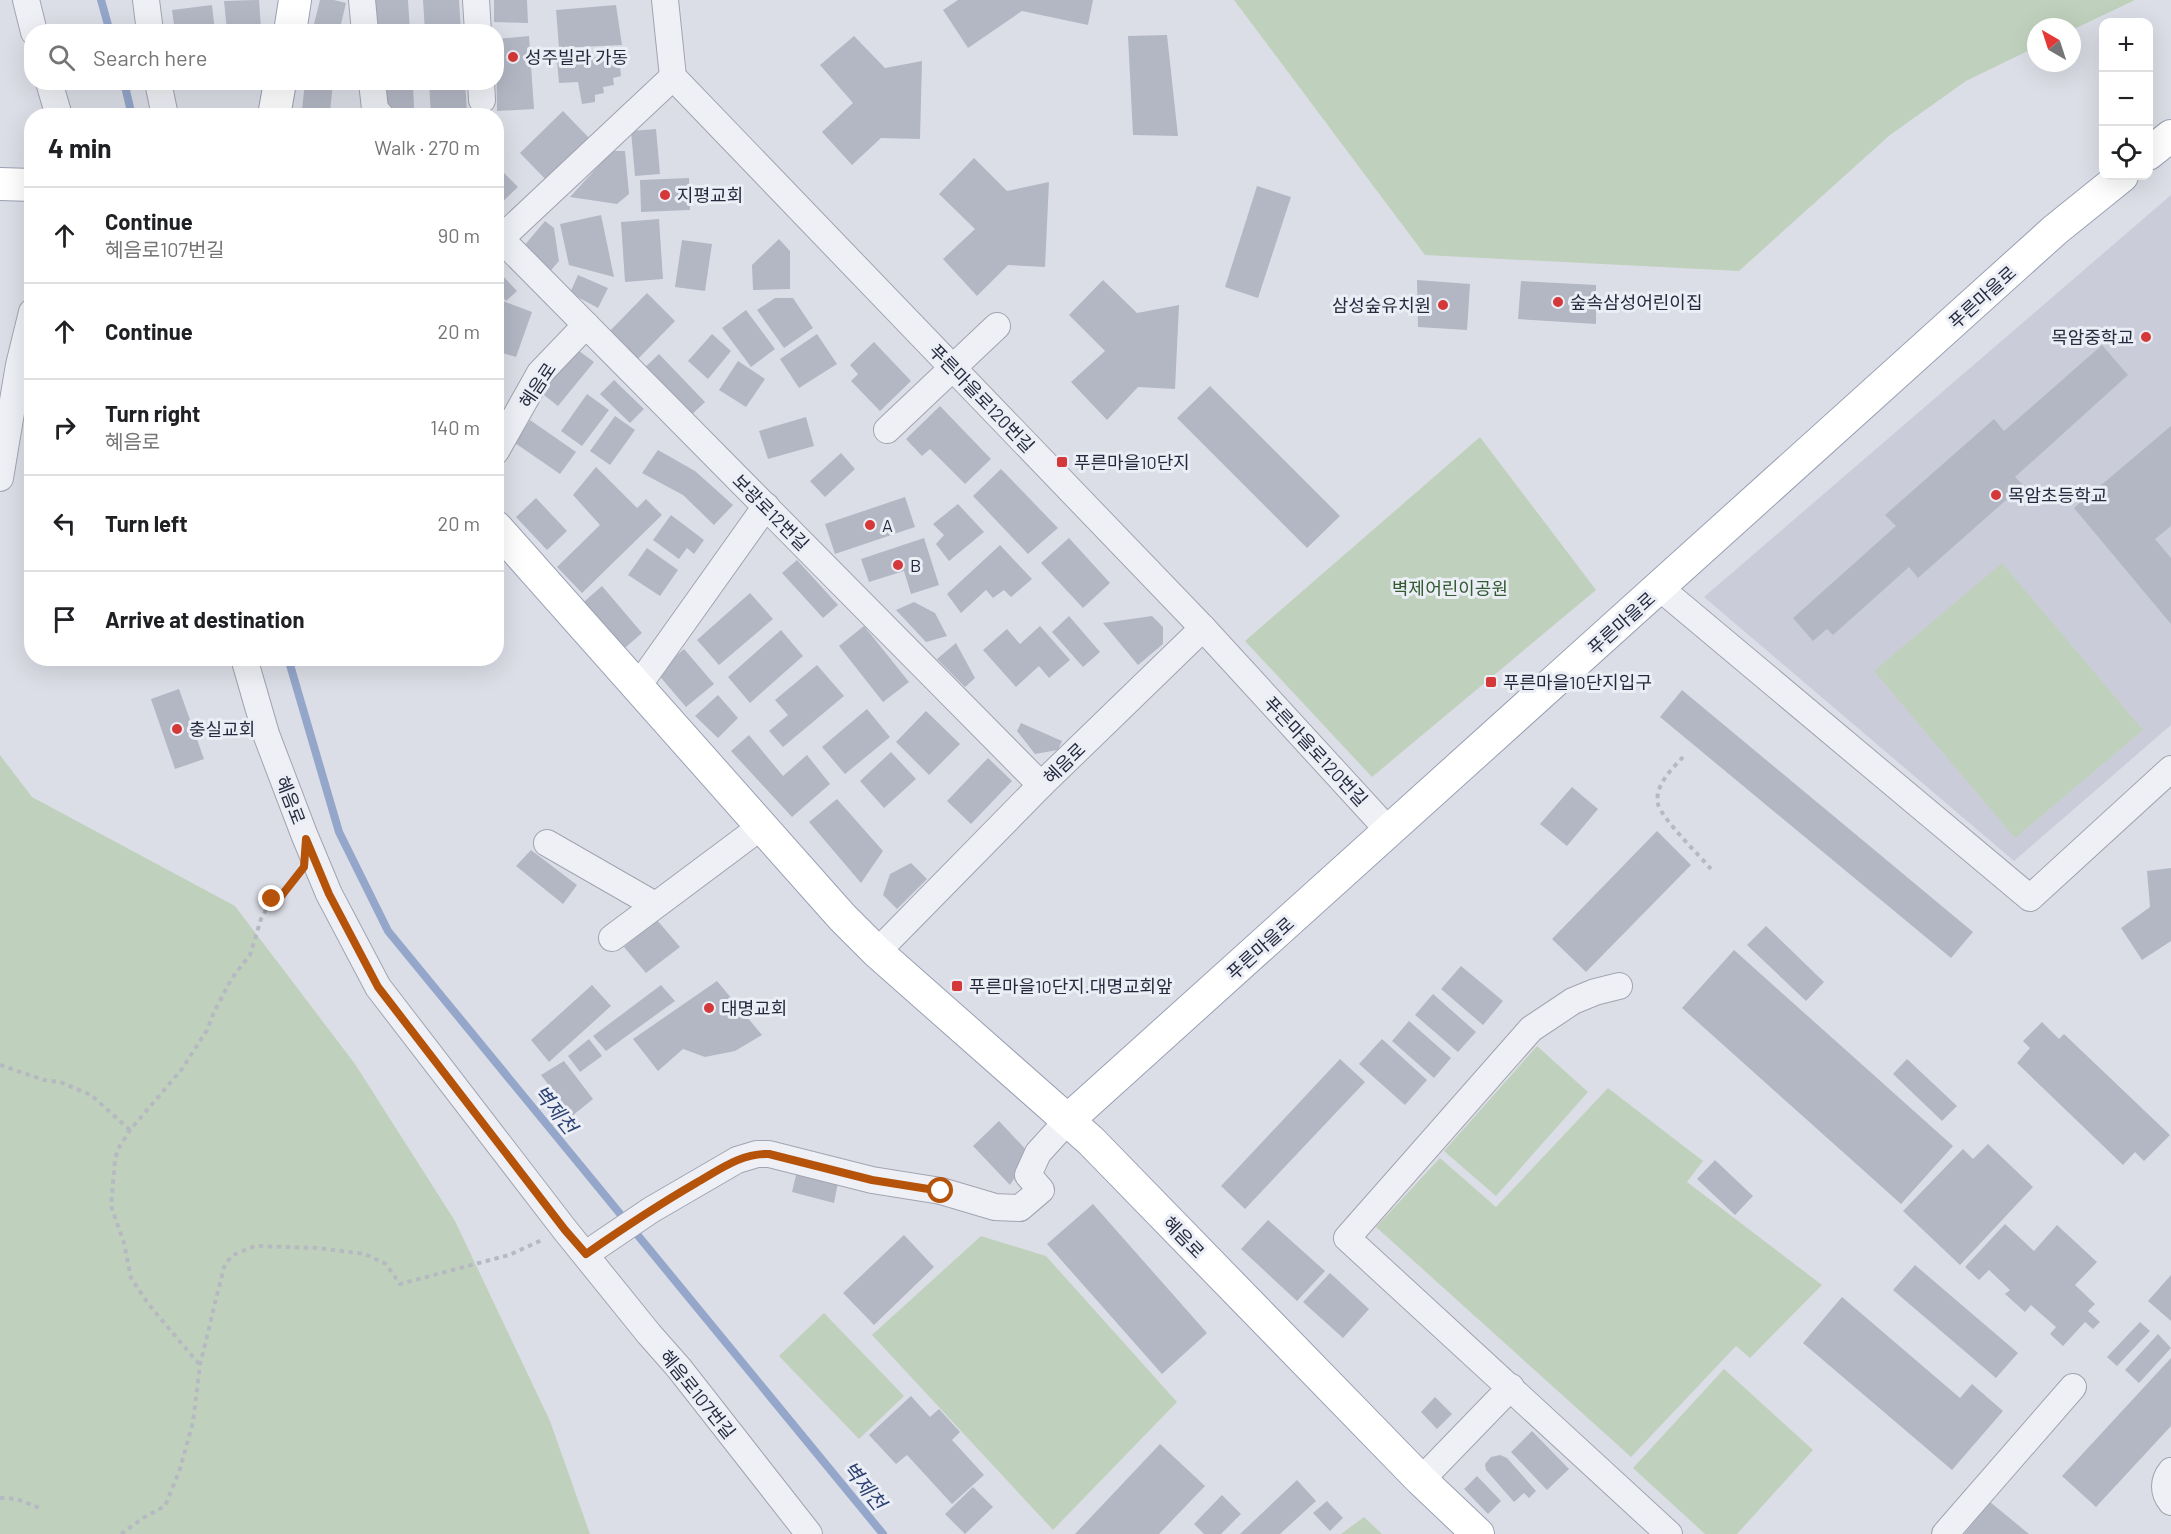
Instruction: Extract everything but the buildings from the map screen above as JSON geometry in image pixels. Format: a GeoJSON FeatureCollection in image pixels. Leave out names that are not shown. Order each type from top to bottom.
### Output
{"type":"FeatureCollection","features":[{"type":"Feature","properties":{"kind":"main road"},"geometry":{"type":"LineString","coordinates":[[292,24],[296,0]]}},
{"type":"Feature","properties":{"kind":"main road"},"geometry":{"type":"LineString","coordinates":[[275,108],[279,90]]}},
{"type":"Feature","properties":{"kind":"main road"},"geometry":{"type":"LineString","coordinates":[[2153,150],[2171,136]]}},
{"type":"Feature","properties":{"kind":"main road","name":"푸른마을로"},"geometry":{"type":"LineString","coordinates":[[1068,1120],[2055,230],[2117,180]]}},
{"type":"Feature","properties":{"kind":"main road"},"geometry":{"type":"LineString","coordinates":[[0,184],[24,185]]}},
{"type":"Feature","properties":{"kind":"main road","name":"혜음로"},"geometry":{"type":"LineString","coordinates":[[504,536],[842,917],[877,952],[1091,1141],[1421,1480],[1478,1534]]}},
{"type":"Feature","properties":{"kind":"street"},"geometry":{"type":"LineString","coordinates":[[26,0],[32,24]]}},
{"type":"Feature","properties":{"kind":"street"},"geometry":{"type":"LineString","coordinates":[[146,0],[149,24]]}},
{"type":"Feature","properties":{"kind":"street"},"geometry":{"type":"LineString","coordinates":[[362,0],[364,24]]}},
{"type":"Feature","properties":{"kind":"street"},"geometry":{"type":"LineString","coordinates":[[476,0],[478,24]]}},
{"type":"Feature","properties":{"kind":"street"},"geometry":{"type":"LineString","coordinates":[[664,0],[673,77]]}},
{"type":"Feature","properties":{"kind":"street","name":"보광로12번길"},"geometry":{"type":"LineString","coordinates":[[504,233],[673,77]]}},
{"type":"Feature","properties":{"kind":"street","name":"푸른마을로120번길"},"geometry":{"type":"LineString","coordinates":[[673,77],[1203,628],[1389,831]]}},
{"type":"Feature","properties":{"kind":"street"},"geometry":{"type":"LineString","coordinates":[[51,90],[57,108]]}},
{"type":"Feature","properties":{"kind":"street"},"geometry":{"type":"LineString","coordinates":[[160,90],[163,108]]}},
{"type":"Feature","properties":{"kind":"street"},"geometry":{"type":"LineString","coordinates":[[373,90],[375,108]]}},
{"type":"Feature","properties":{"kind":"street","name":"보광로12번길"},"geometry":{"type":"LineString","coordinates":[[504,245],[1041,785]]}},
{"type":"Feature","properties":{"kind":"street","name":"혜음로"},"geometry":{"type":"LineString","coordinates":[[504,437],[540,374],[586,325]]}},
{"type":"Feature","properties":{"kind":"street"},"geometry":{"type":"LineString","coordinates":[[887,430],[997,326]]}},
{"type":"Feature","properties":{"kind":"street"},"geometry":{"type":"LineString","coordinates":[[0,478],[24,345]]}},
{"type":"Feature","properties":{"kind":"street"},"geometry":{"type":"LineString","coordinates":[[638,686],[766,506]]}},
{"type":"Feature","properties":{"kind":"street"},"geometry":{"type":"LineString","coordinates":[[1660,588],[2030,898],[2171,769]]}},
{"type":"Feature","properties":{"kind":"street","name":"혜음로"},"geometry":{"type":"LineString","coordinates":[[877,952],[1041,785],[1203,628]]}},
{"type":"Feature","properties":{"kind":"street","name":"혜음로"},"geometry":{"type":"LineString","coordinates":[[246,666],[266,734],[306,839],[329,894],[378,987],[565,1230],[586,1254]]}},
{"type":"Feature","properties":{"kind":"street"},"geometry":{"type":"LineString","coordinates":[[612,938],[762,826]]}},
{"type":"Feature","properties":{"kind":"street"},"geometry":{"type":"LineString","coordinates":[[547,843],[655,905]]}},
{"type":"Feature","properties":{"kind":"street"},"geometry":{"type":"LineString","coordinates":[[1619,986],[1572,1001],[1532,1029],[1347,1238],[1669,1534]]}},
{"type":"Feature","properties":{"kind":"street"},"geometry":{"type":"LineString","coordinates":[[586,1254],[651,1210],[737,1160],[757,1154],[769,1154],[872,1180],[941,1191],[995,1207],[1020,1208],[1041,1190],[1028,1174],[1038,1153],[1068,1120]]}},
{"type":"Feature","properties":{"kind":"street","name":"혜음로107번길"},"geometry":{"type":"LineString","coordinates":[[586,1254],[809,1534]]}},
{"type":"Feature","properties":{"kind":"street"},"geometry":{"type":"LineString","coordinates":[[1421,1480],[1511,1387]]}},
{"type":"Feature","properties":{"kind":"street"},"geometry":{"type":"LineString","coordinates":[[1945,1534],[2073,1387]]}},
{"type":"Feature","properties":{"kind":"street"},"geometry":{"type":"LineString","coordinates":[[2171,1471],[2167,1475],[2165,1490],[2171,1502]]}},
{"type":"Feature","properties":{"kind":"path"},"geometry":{"type":"LineString","coordinates":[[1683,757],[1667,774],[1659,789],[1658,804],[1664,815],[1711,869]]}},
{"type":"Feature","properties":{"kind":"path"},"geometry":{"type":"LineString","coordinates":[[200,1365],[149,1305],[131,1278],[124,1243],[111,1206],[114,1160],[130,1130],[182,1069],[207,1030],[232,978],[250,955],[261,919],[272,899],[282,895],[304,867],[306,839]]}},
{"type":"Feature","properties":{"kind":"path"},"geometry":{"type":"LineString","coordinates":[[0,1065],[44,1080],[60,1082],[91,1095],[130,1130]]}},
{"type":"Feature","properties":{"kind":"path"},"geometry":{"type":"LineString","coordinates":[[121,1534],[165,1506],[180,1469],[193,1422],[200,1365],[225,1264],[233,1255],[255,1246],[318,1248],[365,1254],[386,1264],[400,1284],[509,1255],[565,1230]]}},
{"type":"Feature","properties":{"kind":"path"},"geometry":{"type":"LineString","coordinates":[[0,1498],[17,1498],[42,1509]]}},
{"type":"Feature","properties":{"kind":"shaded area","name":"목암초등학교"},"geometry":{"type":"Polygon","coordinates":[[[2171,195],[2171,725],[2014,861],[1704,597],[2171,195]]]}},
{"type":"Feature","properties":{"kind":"green space"},"geometry":{"type":"Polygon","coordinates":[[[1234,0],[2135,0],[2081,26],[2081,18],[2027,18],[2027,51],[1966,81],[1890,135],[1739,271],[1425,255],[1234,0]]]}},
{"type":"Feature","properties":{"kind":"green space","name":"벽제어린이공원"},"geometry":{"type":"Polygon","coordinates":[[[1480,437],[1596,590],[1372,777],[1245,641],[1480,437]]]}},
{"type":"Feature","properties":{"kind":"green space"},"geometry":{"type":"Polygon","coordinates":[[[2002,563],[2143,730],[2015,838],[1874,671],[2002,563]]]}},
{"type":"Feature","properties":{"kind":"green space"},"geometry":{"type":"Polygon","coordinates":[[[0,755],[32,797],[235,906],[355,1064],[455,1221],[550,1421],[590,1534],[0,1534],[0,755]]]}},
{"type":"Feature","properties":{"kind":"green space"},"geometry":{"type":"Polygon","coordinates":[[[1537,1046],[1588,1092],[1496,1196],[1444,1151],[1537,1046]]]}},
{"type":"Feature","properties":{"kind":"green space"},"geometry":{"type":"Polygon","coordinates":[[[1608,1088],[1703,1161],[1687,1182],[1822,1285],[1750,1358],[1736,1346],[1631,1457],[1376,1227],[1440,1158],[1496,1207],[1608,1088]]]}},
{"type":"Feature","properties":{"kind":"green space"},"geometry":{"type":"Polygon","coordinates":[[[981,1236],[1046,1256],[1177,1402],[1053,1530],[872,1335],[981,1236]]]}},
{"type":"Feature","properties":{"kind":"green space"},"geometry":{"type":"Polygon","coordinates":[[[824,1313],[904,1396],[859,1439],[779,1356],[824,1313]]]}},
{"type":"Feature","properties":{"kind":"green space"},"geometry":{"type":"Polygon","coordinates":[[[1724,1369],[1813,1450],[1737,1534],[1705,1534],[1633,1468],[1724,1369]]]}},
{"type":"Feature","properties":{"kind":"green space"},"geometry":{"type":"Polygon","coordinates":[[[1364,1517],[1382,1534],[1341,1534],[1364,1517]]]}},
{"type":"Feature","properties":{"kind":"waterway","name":"벽제천"},"geometry":{"type":"LineString","coordinates":[[101,0],[108,24]]}},
{"type":"Feature","properties":{"kind":"waterway","name":"벽제천"},"geometry":{"type":"LineString","coordinates":[[126,90],[130,108]]}},
{"type":"Feature","properties":{"kind":"waterway","name":"벽제천"},"geometry":{"type":"LineString","coordinates":[[290,666],[339,832],[388,931],[883,1534]]}},
{"type":"Feature","properties":{"kind":"place","name":"성주빌라 가동"},"geometry":{"type":"Point","coordinates":[513,57]}},
{"type":"Feature","properties":{"kind":"place","name":"지평교회"},"geometry":{"type":"Point","coordinates":[665,195]}},
{"type":"Feature","properties":{"kind":"place","name":"숲속삼성어린이집"},"geometry":{"type":"Point","coordinates":[1558,302]}},
{"type":"Feature","properties":{"kind":"place","name":"삼성숲유치원"},"geometry":{"type":"Point","coordinates":[1443,305]}},
{"type":"Feature","properties":{"kind":"place","name":"목암중학교"},"geometry":{"type":"Point","coordinates":[2146,337]}},
{"type":"Feature","properties":{"kind":"place","name":"푸른마을10단지"},"geometry":{"type":"Point","coordinates":[1062,462]}},
{"type":"Feature","properties":{"kind":"place","name":"목암초등학교"},"geometry":{"type":"Point","coordinates":[1996,495]}},
{"type":"Feature","properties":{"kind":"place","name":"A"},"geometry":{"type":"Point","coordinates":[870,525]}},
{"type":"Feature","properties":{"kind":"place","name":"B"},"geometry":{"type":"Point","coordinates":[898,565]}},
{"type":"Feature","properties":{"kind":"place","name":"푸른마을10단지입구"},"geometry":{"type":"Point","coordinates":[1491,682]}},
{"type":"Feature","properties":{"kind":"place","name":"충실교회"},"geometry":{"type":"Point","coordinates":[177,729]}},
{"type":"Feature","properties":{"kind":"place","name":"푸른마을10단지.대명교회앞"},"geometry":{"type":"Point","coordinates":[957,986]}},
{"type":"Feature","properties":{"kind":"place","name":"대명교회"},"geometry":{"type":"Point","coordinates":[709,1008]}},
{"type":"Feature","properties":{"kind":"route"},"geometry":{"type":"LineString","coordinates":[[272,899],[282,895],[304,867],[306,839],[329,894],[378,987],[565,1230],[586,1254],[651,1210],[737,1160],[757,1154],[769,1154],[872,1180],[941,1191]]}}]}
